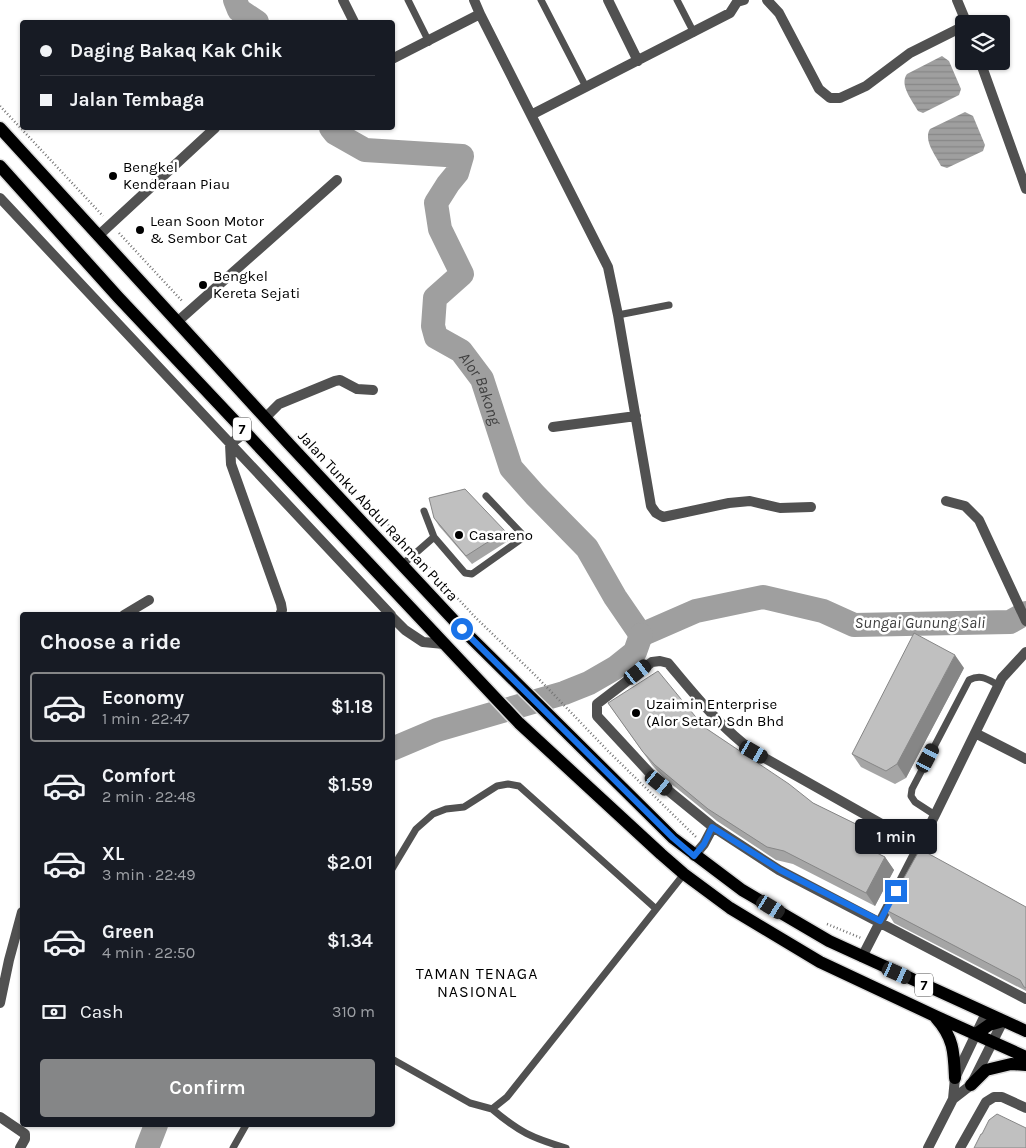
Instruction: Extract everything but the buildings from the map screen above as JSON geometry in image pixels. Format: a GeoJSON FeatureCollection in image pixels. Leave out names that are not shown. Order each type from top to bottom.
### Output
{"type":"FeatureCollection","features":[{"type":"Feature","properties":{"kind":"main road","name":"Jalan Tunku Abdul Rahman Putra"},"geometry":{"type":"LineString","coordinates":[[0,128],[265,418],[462,629],[673,838],[694,856],[742,890],[829,941],[1026,1031]]}},
{"type":"Feature","properties":{"kind":"main road","name":"7"},"geometry":{"type":"LineString","coordinates":[[0,166],[118,297],[518,723],[684,874],[730,908],[820,962],[1026,1057]]}},
{"type":"Feature","properties":{"kind":"main road"},"geometry":{"type":"LineString","coordinates":[[935,1016],[945,1028],[952,1041],[954,1078]]}},
{"type":"Feature","properties":{"kind":"main road"},"geometry":{"type":"LineString","coordinates":[[976,1034],[989,1025],[1003,1021]]}},
{"type":"Feature","properties":{"kind":"main road"},"geometry":{"type":"LineString","coordinates":[[971,1085],[986,1070],[1011,1064],[1026,1065]]}},
{"type":"Feature","properties":{"kind":"street"},"geometry":{"type":"LineString","coordinates":[[343,0],[353,20]]}},
{"type":"Feature","properties":{"kind":"street"},"geometry":{"type":"LineString","coordinates":[[474,0],[608,267],[651,506],[656,513],[663,517],[730,503],[750,501],[780,508],[811,507]]}},
{"type":"Feature","properties":{"kind":"street"},"geometry":{"type":"LineString","coordinates":[[608,0],[638,61]]}},
{"type":"Feature","properties":{"kind":"street"},"geometry":{"type":"LineString","coordinates":[[768,0],[780,13],[819,90],[830,98],[840,98],[866,86],[910,53],[955,30]]}},
{"type":"Feature","properties":{"kind":"street"},"geometry":{"type":"LineString","coordinates":[[957,0],[963,15]]}},
{"type":"Feature","properties":{"kind":"street"},"geometry":{"type":"LineString","coordinates":[[531,115],[694,33],[730,13],[739,1]]}},
{"type":"Feature","properties":{"kind":"street"},"geometry":{"type":"LineString","coordinates":[[395,59],[480,14]]}},
{"type":"Feature","properties":{"kind":"street"},"geometry":{"type":"LineString","coordinates":[[983,70],[1026,189]]}},
{"type":"Feature","properties":{"kind":"street"},"geometry":{"type":"LineString","coordinates":[[98,236],[213,130]]}},
{"type":"Feature","properties":{"kind":"street"},"geometry":{"type":"LineString","coordinates":[[177,322],[337,180]]}},
{"type":"Feature","properties":{"kind":"street"},"geometry":{"type":"LineString","coordinates":[[0,198],[388,612]]}},
{"type":"Feature","properties":{"kind":"street"},"geometry":{"type":"LineString","coordinates":[[265,418],[279,404],[335,381],[340,380],[357,389],[373,390]]}},
{"type":"Feature","properties":{"kind":"street"},"geometry":{"type":"LineString","coordinates":[[553,427],[636,416]]}},
{"type":"Feature","properties":{"kind":"street"},"geometry":{"type":"LineString","coordinates":[[230,444],[246,433]]}},
{"type":"Feature","properties":{"kind":"street"},"geometry":{"type":"LineString","coordinates":[[230,444],[231,464],[281,604],[281,612]]}},
{"type":"Feature","properties":{"kind":"street"},"geometry":{"type":"LineString","coordinates":[[946,501],[965,506],[979,520],[1026,621]]}},
{"type":"Feature","properties":{"kind":"street"},"geometry":{"type":"LineString","coordinates":[[129,612],[149,600]]}},
{"type":"Feature","properties":{"kind":"street"},"geometry":{"type":"LineString","coordinates":[[395,619],[405,630],[423,642],[444,644]]}},
{"type":"Feature","properties":{"kind":"street"},"geometry":{"type":"LineString","coordinates":[[862,957],[935,815],[1000,682],[1026,652]]}},
{"type":"Feature","properties":{"kind":"street"},"geometry":{"type":"LineString","coordinates":[[919,845],[754,752],[734,737],[716,719],[668,663],[652,662],[597,704],[597,716],[659,783],[712,827],[780,870],[1026,999]]}},
{"type":"Feature","properties":{"kind":"street"},"geometry":{"type":"LineString","coordinates":[[975,733],[1026,759]]}},
{"type":"Feature","properties":{"kind":"street"},"geometry":{"type":"LineString","coordinates":[[694,856],[704,844],[712,827]]}},
{"type":"Feature","properties":{"kind":"street"},"geometry":{"type":"LineString","coordinates":[[0,1003],[20,919]]}},
{"type":"Feature","properties":{"kind":"street"},"geometry":{"type":"LineString","coordinates":[[928,1148],[953,1099],[954,1078],[986,1013]]}},
{"type":"Feature","properties":{"kind":"street"},"geometry":{"type":"LineString","coordinates":[[953,1099],[971,1085],[1003,1021]]}},
{"type":"Feature","properties":{"kind":"street"},"geometry":{"type":"LineString","coordinates":[[960,1148],[986,1102],[994,1097],[1002,1097],[1026,1108]]}},
{"type":"Feature","properties":{"kind":"street"},"geometry":{"type":"LineString","coordinates":[[0,1117],[25,1134],[25,1139],[20,1148]]}},
{"type":"Feature","properties":{"kind":"lane"},"geometry":{"type":"LineString","coordinates":[[408,0],[429,42]]}},
{"type":"Feature","properties":{"kind":"lane"},"geometry":{"type":"LineString","coordinates":[[540,0],[586,87]]}},
{"type":"Feature","properties":{"kind":"lane"},"geometry":{"type":"LineString","coordinates":[[677,0],[694,33]]}},
{"type":"Feature","properties":{"kind":"lane"},"geometry":{"type":"LineString","coordinates":[[618,315],[669,305]]}},
{"type":"Feature","properties":{"kind":"lane"},"geometry":{"type":"LineString","coordinates":[[424,511],[434,537],[465,573],[472,574],[520,540],[522,536],[486,496]]}},
{"type":"Feature","properties":{"kind":"lane"},"geometry":{"type":"LineString","coordinates":[[402,565],[434,537]]}},
{"type":"Feature","properties":{"kind":"lane"},"geometry":{"type":"LineString","coordinates":[[935,815],[915,802],[911,796],[912,789],[969,680],[976,676],[1000,682]]}},
{"type":"Feature","properties":{"kind":"lane"},"geometry":{"type":"LineString","coordinates":[[395,864],[416,829],[433,814],[446,809],[464,807],[497,786],[508,784],[519,786],[655,908]]}},
{"type":"Feature","properties":{"kind":"lane"},"geometry":{"type":"LineString","coordinates":[[492,1109],[507,1097],[655,908],[684,874]]}},
{"type":"Feature","properties":{"kind":"lane"},"geometry":{"type":"LineString","coordinates":[[395,1061],[470,1103],[492,1109],[522,1132],[566,1148]]}},
{"type":"Feature","properties":{"kind":"lane"},"geometry":{"type":"LineString","coordinates":[[233,1148],[245,1127]]}},
{"type":"Feature","properties":{"kind":"path"},"geometry":{"type":"LineString","coordinates":[[0,106],[20,127]]}},
{"type":"Feature","properties":{"kind":"path"},"geometry":{"type":"LineString","coordinates":[[22,130],[190,309]]}},
{"type":"Feature","properties":{"kind":"path"},"geometry":{"type":"LineString","coordinates":[[376,512],[565,707]]}},
{"type":"Feature","properties":{"kind":"shaded area"},"geometry":{"type":"Polygon","coordinates":[[[942,56],[949,61],[961,89],[959,95],[923,113],[918,111],[905,88],[905,78],[907,74],[942,56]]]}},
{"type":"Feature","properties":{"kind":"shaded area"},"geometry":{"type":"Polygon","coordinates":[[[965,112],[973,116],[985,145],[983,151],[947,168],[941,166],[929,143],[928,133],[930,129],[965,112]]]}},
{"type":"Feature","properties":{"kind":"waterway","name":"Alor Bakong"},"geometry":{"type":"LineString","coordinates":[[235,0],[239,10],[254,20]]}},
{"type":"Feature","properties":{"kind":"waterway","name":"Alor Bakong"},"geometry":{"type":"LineString","coordinates":[[333,130],[365,150],[462,156],[457,173],[436,203],[440,229],[462,274],[435,298],[433,326],[436,337],[461,351],[482,379],[511,468],[587,548],[615,597],[641,635]]}},
{"type":"Feature","properties":{"kind":"waterway","name":"Sungai Gunung Sali"},"geometry":{"type":"LineString","coordinates":[[641,635],[696,611],[763,597],[823,611],[854,625],[1010,622],[1026,613]]}},
{"type":"Feature","properties":{"kind":"waterway"},"geometry":{"type":"LineString","coordinates":[[395,748],[437,730],[564,693],[589,683],[615,668],[635,652],[641,635]]}},
{"type":"Feature","properties":{"kind":"waterway"},"geometry":{"type":"LineString","coordinates":[[147,1148],[155,1127]]}},
{"type":"Feature","properties":{"kind":"place","name":"Bengkel Kenderaan Piau"},"geometry":{"type":"Point","coordinates":[113,176]}},
{"type":"Feature","properties":{"kind":"place","name":"Lean Soon Motor & Sembor Cat"},"geometry":{"type":"Point","coordinates":[140,230]}},
{"type":"Feature","properties":{"kind":"place","name":"Bengkel Kereta Sejati"},"geometry":{"type":"Point","coordinates":[203,285]}},
{"type":"Feature","properties":{"kind":"place","name":"Casareno"},"geometry":{"type":"Point","coordinates":[459,535]}},
{"type":"Feature","properties":{"kind":"place","name":"Uzaimin Enterprise (Alor Setar) Sdn Bhd"},"geometry":{"type":"Point","coordinates":[636,713]}},
{"type":"Feature","properties":{"kind":"district","name":"TAMAN TENAGA NASIONAL"},"geometry":{"type":"Point","coordinates":[477,982]}},
{"type":"Feature","properties":{"kind":"route"},"geometry":{"type":"LineString","coordinates":[[462,629],[673,838],[694,856],[704,844],[712,827],[780,870],[880,921],[896,891]]}}]}
